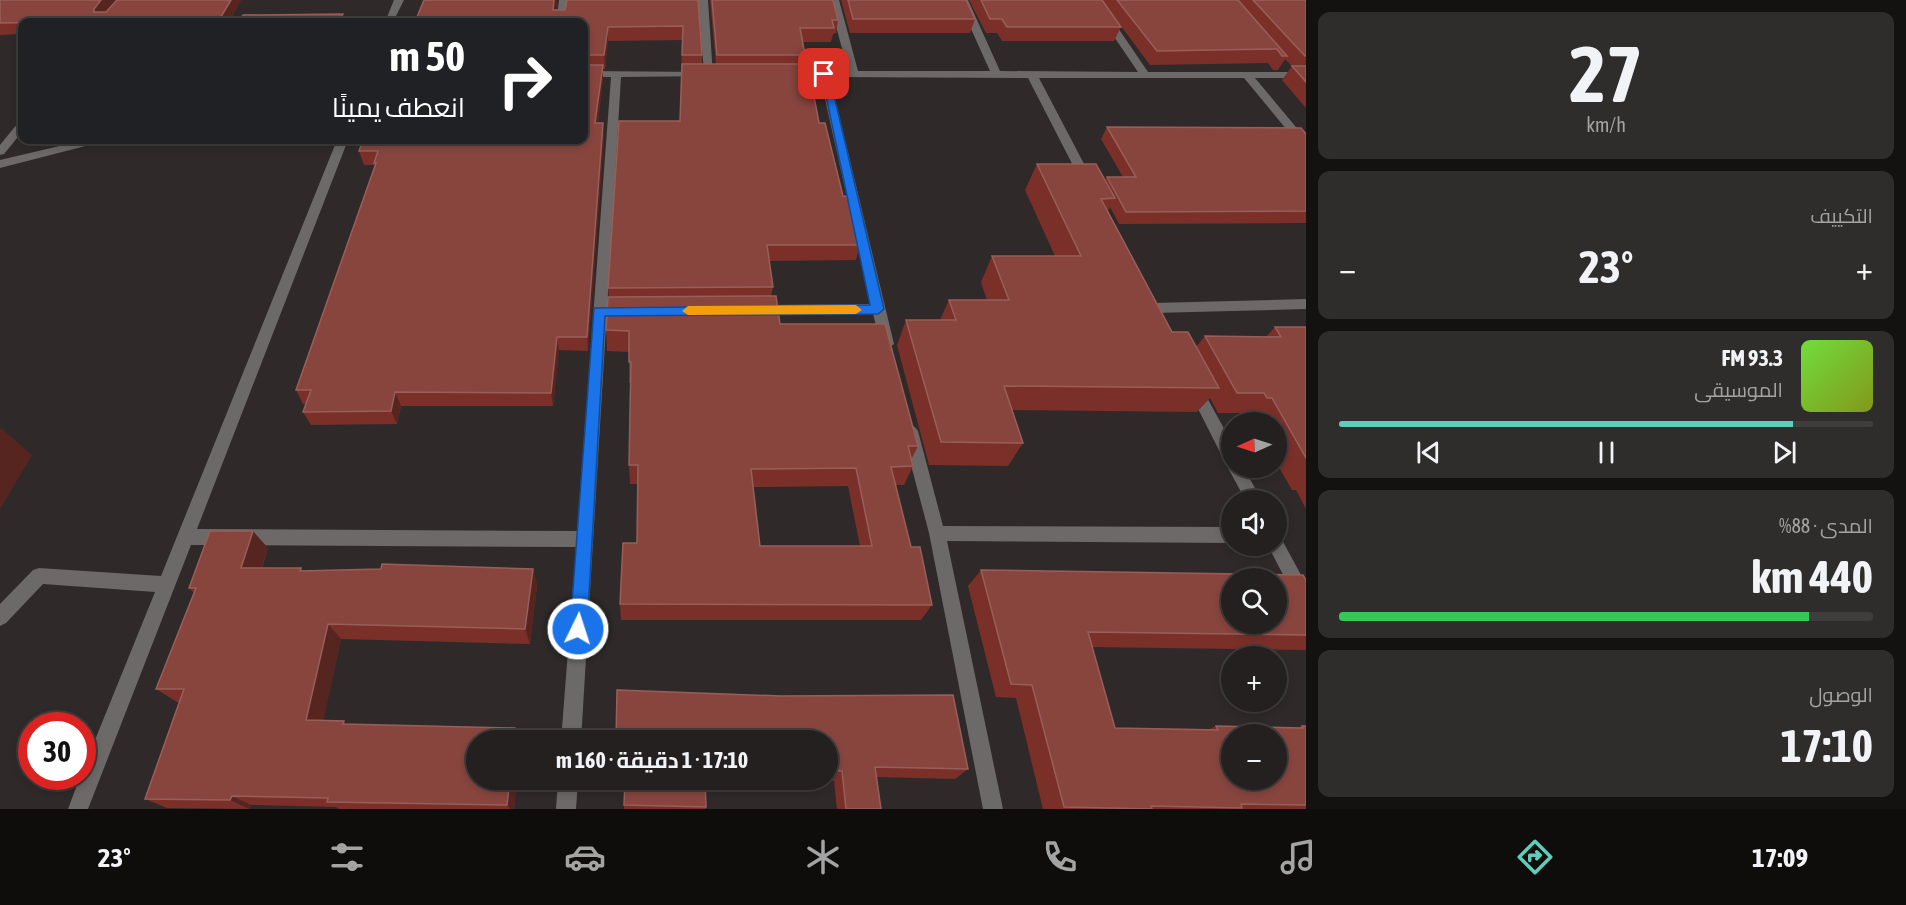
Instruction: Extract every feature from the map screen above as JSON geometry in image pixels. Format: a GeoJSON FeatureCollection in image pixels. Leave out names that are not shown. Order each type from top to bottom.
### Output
{"type":"FeatureCollection","features":[{"type":"Feature","properties":{"kind":"street"},"geometry":{"type":"LineString","coordinates":[[391,18],[399,0]]}},
{"type":"Feature","properties":{"kind":"street"},"geometry":{"type":"LineString","coordinates":[[562,18],[564,0]]}},
{"type":"Feature","properties":{"kind":"street"},"geometry":{"type":"LineString","coordinates":[[588,74],[715,74],[703,0]]}},
{"type":"Feature","properties":{"kind":"street"},"geometry":{"type":"LineString","coordinates":[[834,0],[854,74]]}},
{"type":"Feature","properties":{"kind":"street"},"geometry":{"type":"LineString","coordinates":[[963,0],[997,75]]}},
{"type":"Feature","properties":{"kind":"street"},"geometry":{"type":"LineString","coordinates":[[1095,0],[1145,75]]}},
{"type":"Feature","properties":{"kind":"street"},"geometry":{"type":"LineString","coordinates":[[778,74],[1247,75],[1288,71],[1306,75]]}},
{"type":"Feature","properties":{"kind":"street"},"geometry":{"type":"LineString","coordinates":[[572,730],[584,539],[605,311],[616,74]]}},
{"type":"Feature","properties":{"kind":"street"},"geometry":{"type":"LineString","coordinates":[[824,74],[890,354]]}},
{"type":"Feature","properties":{"kind":"street"},"geometry":{"type":"LineString","coordinates":[[1032,75],[1092,191]]}},
{"type":"Feature","properties":{"kind":"street"},"geometry":{"type":"LineString","coordinates":[[1247,75],[1306,146]]}},
{"type":"Feature","properties":{"kind":"street"},"geometry":{"type":"LineString","coordinates":[[0,152],[18,130]]}},
{"type":"Feature","properties":{"kind":"street"},"geometry":{"type":"LineString","coordinates":[[0,164],[81,144]]}},
{"type":"Feature","properties":{"kind":"street"},"geometry":{"type":"LineString","coordinates":[[78,809],[340,144]]}},
{"type":"Feature","properties":{"kind":"street"},"geometry":{"type":"LineString","coordinates":[[1153,308],[1306,304]]}},
{"type":"Feature","properties":{"kind":"street"},"geometry":{"type":"LineString","coordinates":[[738,310],[878,309]]}},
{"type":"Feature","properties":{"kind":"street"},"geometry":{"type":"LineString","coordinates":[[1190,378],[1221,438]]}},
{"type":"Feature","properties":{"kind":"street"},"geometry":{"type":"LineString","coordinates":[[907,421],[937,533],[993,809]]}},
{"type":"Feature","properties":{"kind":"street"},"geometry":{"type":"LineString","coordinates":[[937,533],[1221,535]]}},
{"type":"Feature","properties":{"kind":"street"},"geometry":{"type":"LineString","coordinates":[[185,537],[584,539]]}},
{"type":"Feature","properties":{"kind":"street"},"geometry":{"type":"LineString","coordinates":[[1282,556],[1306,601]]}},
{"type":"Feature","properties":{"kind":"street"},"geometry":{"type":"LineString","coordinates":[[0,617],[39,576],[166,585]]}},
{"type":"Feature","properties":{"kind":"street"},"geometry":{"type":"LineString","coordinates":[[566,809],[567,790]]}},
{"type":"Feature","properties":{"kind":"building"},"geometry":{"type":"Polygon","coordinates":[[[0,0],[101,0],[94,12],[106,12],[117,0],[231,0],[220,18],[18,18],[18,23],[0,23],[0,0]]]}},
{"type":"Feature","properties":{"kind":"building"},"geometry":{"type":"Polygon","coordinates":[[[424,0],[554,0],[553,10],[565,10],[567,0],[698,0],[702,55],[682,55],[683,26],[608,27],[604,55],[588,55],[588,18],[417,18],[424,0]]]}},
{"type":"Feature","properties":{"kind":"building"},"geometry":{"type":"Polygon","coordinates":[[[712,0],[833,0],[838,20],[832,20],[834,28],[800,28],[805,55],[717,55],[712,0]]]}},
{"type":"Feature","properties":{"kind":"building"},"geometry":{"type":"Polygon","coordinates":[[[848,0],[966,0],[975,19],[853,19],[848,0]]]}},
{"type":"Feature","properties":{"kind":"building"},"geometry":{"type":"Polygon","coordinates":[[[981,0],[1102,0],[1121,27],[1007,27],[1002,19],[990,19],[981,0]]]}},
{"type":"Feature","properties":{"kind":"building"},"geometry":{"type":"Polygon","coordinates":[[[1117,0],[1238,0],[1287,56],[1282,56],[1277,49],[1157,51],[1117,0]]]}},
{"type":"Feature","properties":{"kind":"building"},"geometry":{"type":"Polygon","coordinates":[[[1253,0],[1306,0],[1306,56],[1305,56],[1253,0]]]}},
{"type":"Feature","properties":{"kind":"building"},"geometry":{"type":"Polygon","coordinates":[[[343,14],[341,18],[241,18],[243,15],[343,14]]]}},
{"type":"Feature","properties":{"kind":"building"},"geometry":{"type":"Polygon","coordinates":[[[682,64],[808,64],[819,123],[825,123],[843,196],[850,197],[860,245],[767,245],[773,287],[608,288],[619,121],[680,121],[682,64]]]}},
{"type":"Feature","properties":{"kind":"building"},"geometry":{"type":"Polygon","coordinates":[[[588,65],[603,65],[595,123],[603,123],[587,337],[557,337],[551,393],[395,392],[391,411],[303,412],[311,390],[296,390],[376,163],[374,163],[378,151],[359,151],[362,144],[588,144],[588,65]]]}},
{"type":"Feature","properties":{"kind":"building"},"geometry":{"type":"Polygon","coordinates":[[[1292,66],[1306,66],[1306,82],[1292,66]]]}},
{"type":"Feature","properties":{"kind":"building"},"geometry":{"type":"Polygon","coordinates":[[[1107,127],[1301,128],[1306,134],[1306,211],[1126,212],[1107,177],[1136,177],[1107,127]]]}},
{"type":"Feature","properties":{"kind":"building"},"geometry":{"type":"Polygon","coordinates":[[[1037,164],[1096,164],[1115,198],[1101,199],[1172,332],[1188,332],[1219,388],[1004,386],[1023,443],[941,442],[906,320],[956,320],[949,300],[1009,300],[992,256],[1081,256],[1037,164]]]}},
{"type":"Feature","properties":{"kind":"building"},"geometry":{"type":"Polygon","coordinates":[[[776,296],[780,324],[885,324],[918,446],[908,446],[913,466],[891,467],[911,547],[920,547],[932,605],[620,604],[623,543],[637,543],[638,465],[629,465],[631,362],[629,362],[629,331],[606,330],[608,297],[776,296]],[[856,468],[751,469],[760,546],[872,546],[856,468]]]}},
{"type":"Feature","properties":{"kind":"building"},"geometry":{"type":"Polygon","coordinates":[[[1275,327],[1306,327],[1306,458],[1287,424],[1287,412],[1280,412],[1272,398],[1267,398],[1264,393],[1237,393],[1205,336],[1281,337],[1275,327]]]}},
{"type":"Feature","properties":{"kind":"building"},"geometry":{"type":"Polygon","coordinates":[[[210,531],[253,531],[241,568],[301,568],[300,571],[381,569],[382,564],[533,569],[525,629],[328,624],[306,720],[344,721],[343,724],[515,728],[515,730],[466,730],[466,790],[509,790],[507,805],[327,802],[328,798],[232,796],[230,800],[145,799],[184,689],[156,689],[196,588],[189,588],[210,531]]]}},
{"type":"Feature","properties":{"kind":"building"},"geometry":{"type":"Polygon","coordinates":[[[981,570],[1221,574],[1221,634],[1088,632],[1115,728],[1218,730],[1216,726],[1221,726],[1221,790],[1287,790],[1287,728],[1306,726],[1306,805],[1241,804],[1242,808],[1151,806],[1152,809],[1064,807],[1032,685],[1011,684],[981,570]]]}},
{"type":"Feature","properties":{"kind":"building"},"geometry":{"type":"Polygon","coordinates":[[[1287,575],[1303,575],[1306,580],[1306,635],[1233,634],[1287,634],[1287,575]]]}},
{"type":"Feature","properties":{"kind":"building"},"geometry":{"type":"Polygon","coordinates":[[[617,690],[781,696],[953,695],[968,769],[875,767],[881,809],[846,809],[842,771],[838,771],[838,730],[616,730],[617,690]]]}},
{"type":"Feature","properties":{"kind":"building"},"geometry":{"type":"Polygon","coordinates":[[[625,790],[705,790],[706,807],[624,805],[625,790]]]}},
{"type":"Feature","properties":{"kind":"slow traffic"},"geometry":{"type":"LineString","coordinates":[[688,311],[856,310]]}},
{"type":"Feature","properties":{"kind":"route"},"geometry":{"type":"LineString","coordinates":[[578,629],[599,311],[878,309],[824,74]]}}]}
